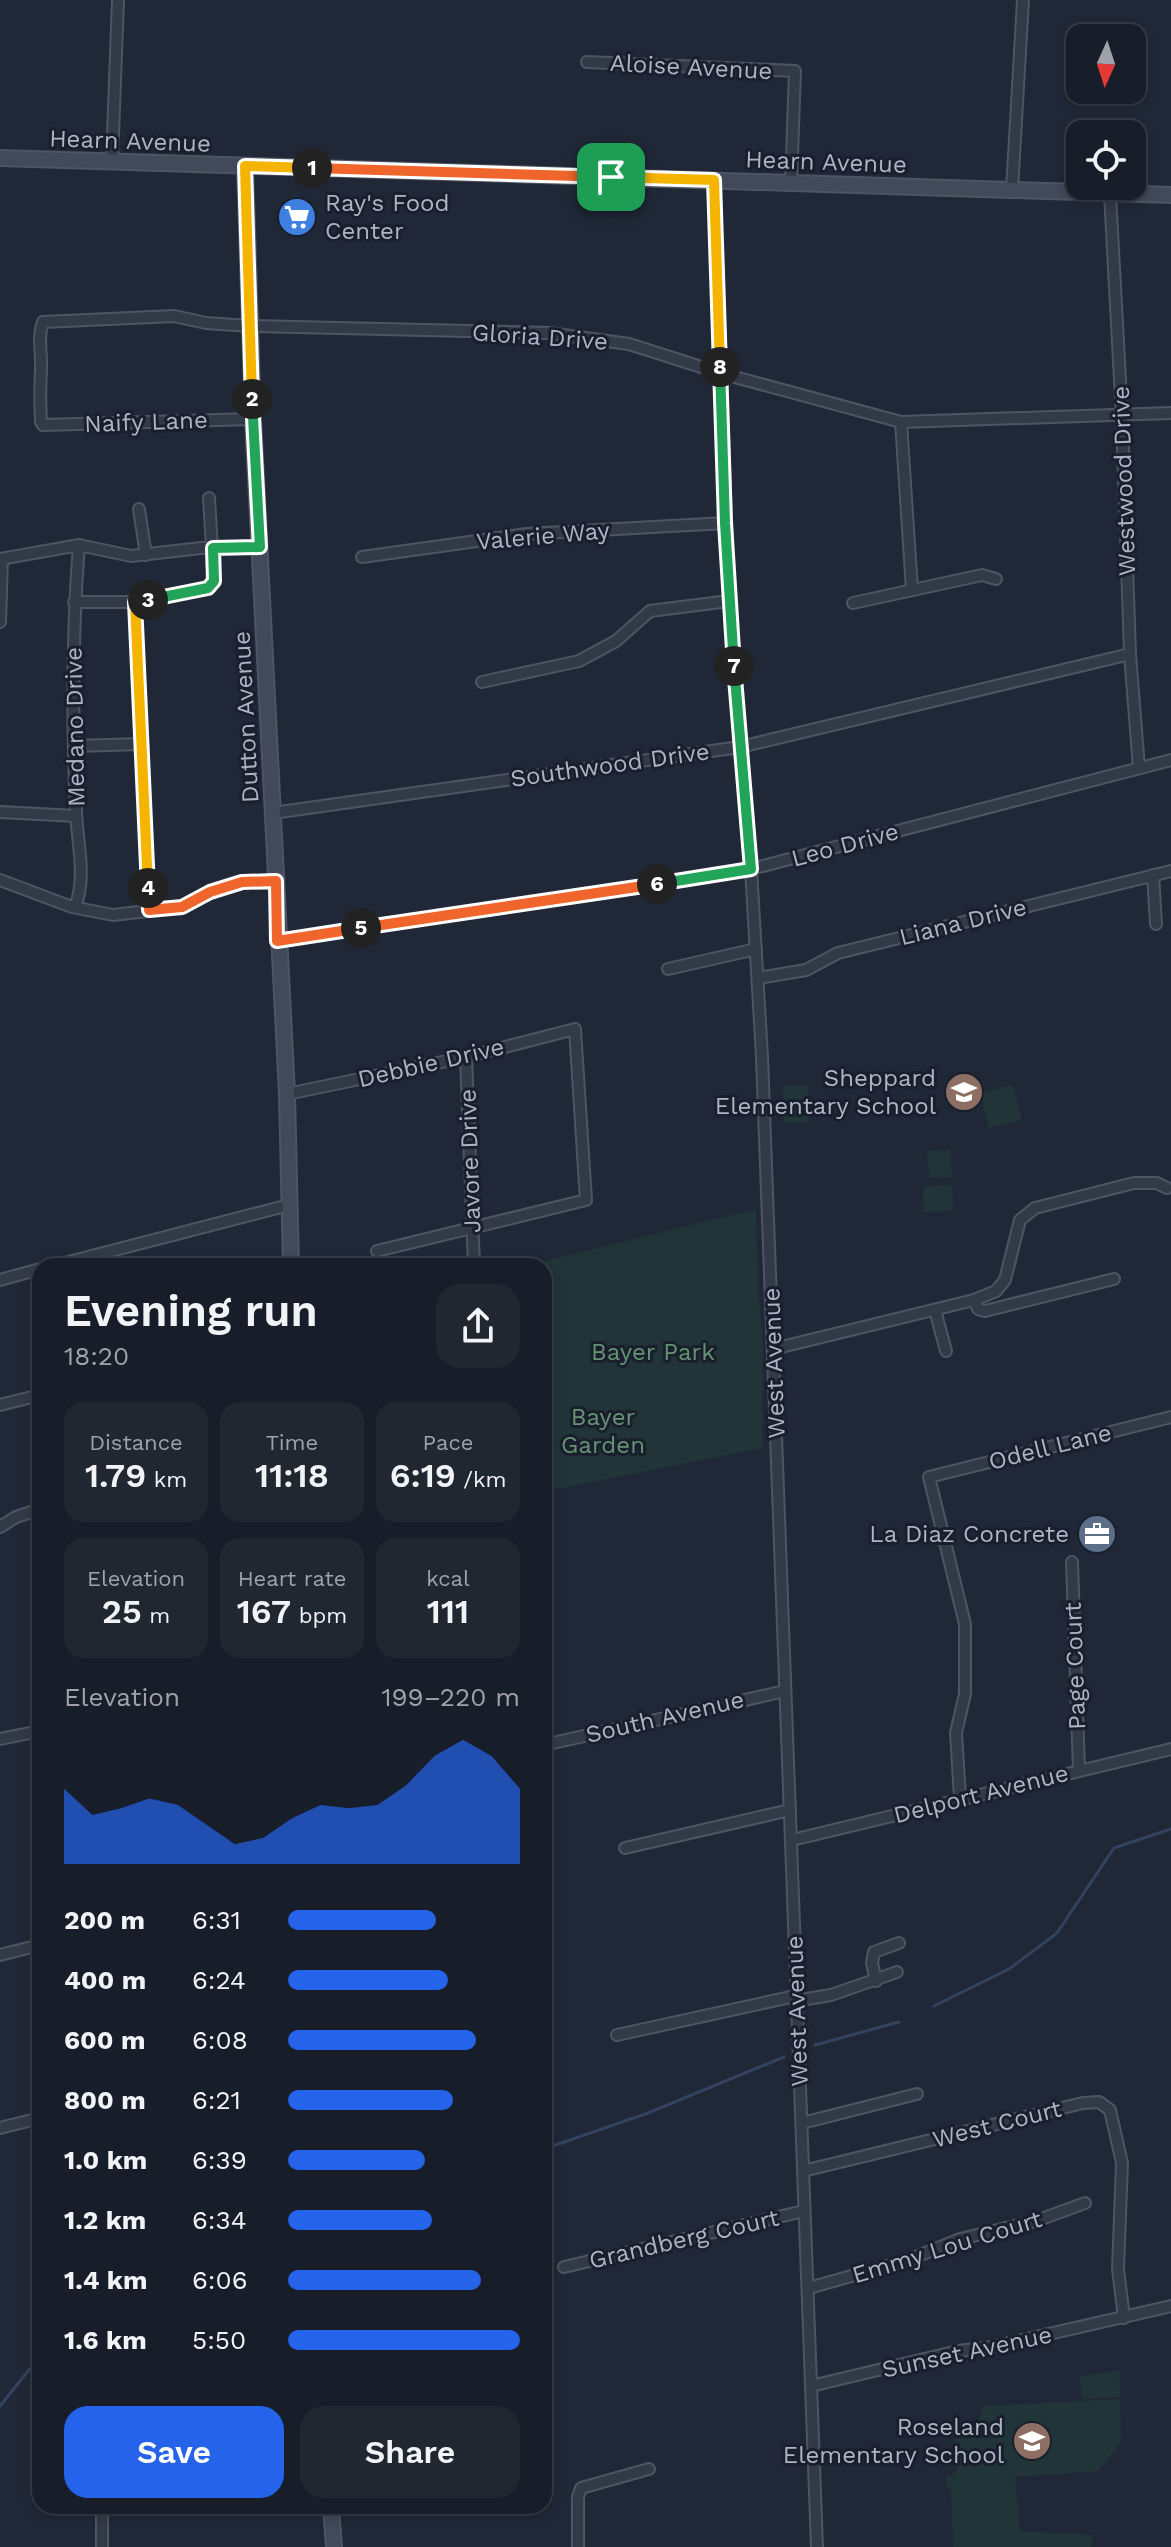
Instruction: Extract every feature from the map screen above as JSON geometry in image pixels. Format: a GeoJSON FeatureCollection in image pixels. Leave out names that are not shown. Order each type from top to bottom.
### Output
{"type":"FeatureCollection","features":[{"type":"Feature","properties":{"kind":"main road","name":"Hearn Avenue"},"geometry":{"type":"LineString","coordinates":[[0,158],[1066,192]]}},
{"type":"Feature","properties":{"kind":"main road","name":"Dutton Avenue"},"geometry":{"type":"LineString","coordinates":[[245,166],[253,419],[287,1094],[291,1258]]}},
{"type":"Feature","properties":{"kind":"main road","name":"Hearn Avenue"},"geometry":{"type":"LineString","coordinates":[[1146,195],[1171,195]]}},
{"type":"Feature","properties":{"kind":"main road"},"geometry":{"type":"LineString","coordinates":[[332,2514],[334,2547]]}},
{"type":"Feature","properties":{"kind":"street"},"geometry":{"type":"LineString","coordinates":[[112,162],[118,0]]}},
{"type":"Feature","properties":{"kind":"street"},"geometry":{"type":"LineString","coordinates":[[1012,190],[1023,0]]}},
{"type":"Feature","properties":{"kind":"street","name":"Aloise Avenue"},"geometry":{"type":"LineString","coordinates":[[587,62],[795,71],[791,183]]}},
{"type":"Feature","properties":{"kind":"street","name":"West Avenue"},"geometry":{"type":"LineString","coordinates":[[714,180],[729,601],[758,978],[817,2547]]}},
{"type":"Feature","properties":{"kind":"street","name":"Westwood Drive"},"geometry":{"type":"LineString","coordinates":[[1110,200],[1130,654],[1139,768]]}},
{"type":"Feature","properties":{"kind":"street","name":"Gloria Drive"},"geometry":{"type":"LineString","coordinates":[[41,422],[40,329],[43,322],[174,316],[206,323],[249,326],[549,333],[629,344],[720,373],[901,422],[1171,413]]}},
{"type":"Feature","properties":{"kind":"street","name":"Naify Lane"},"geometry":{"type":"LineString","coordinates":[[41,422],[43,425],[253,419]]}},
{"type":"Feature","properties":{"kind":"street"},"geometry":{"type":"LineString","coordinates":[[901,422],[912,590]]}},
{"type":"Feature","properties":{"kind":"street"},"geometry":{"type":"LineString","coordinates":[[74,602],[135,602],[208,588],[214,581],[209,498]]}},
{"type":"Feature","properties":{"kind":"street"},"geometry":{"type":"LineString","coordinates":[[139,509],[146,555]]}},
{"type":"Feature","properties":{"kind":"street","name":"Valerie Way"},"geometry":{"type":"LineString","coordinates":[[362,557],[527,534],[725,523]]}},
{"type":"Feature","properties":{"kind":"street"},"geometry":{"type":"LineString","coordinates":[[0,622],[1,559],[79,545],[126,556],[260,547]]}},
{"type":"Feature","properties":{"kind":"street","name":"Medano Drive"},"geometry":{"type":"LineString","coordinates":[[75,907],[82,891],[75,746],[74,602],[79,545]]}},
{"type":"Feature","properties":{"kind":"street"},"geometry":{"type":"LineString","coordinates":[[853,603],[982,575],[996,579]]}},
{"type":"Feature","properties":{"kind":"street"},"geometry":{"type":"LineString","coordinates":[[482,682],[579,661],[616,641],[650,611],[729,601]]}},
{"type":"Feature","properties":{"kind":"street"},"geometry":{"type":"LineString","coordinates":[[135,602],[149,910]]}},
{"type":"Feature","properties":{"kind":"street","name":"Southwood Drive"},"geometry":{"type":"LineString","coordinates":[[273,813],[740,747],[1130,654]]}},
{"type":"Feature","properties":{"kind":"street"},"geometry":{"type":"LineString","coordinates":[[75,746],[142,744]]}},
{"type":"Feature","properties":{"kind":"street","name":"Leo Drive"},"geometry":{"type":"LineString","coordinates":[[277,941],[751,869],[1171,760]]}},
{"type":"Feature","properties":{"kind":"street"},"geometry":{"type":"LineString","coordinates":[[0,812],[76,816]]}},
{"type":"Feature","properties":{"kind":"street","name":"Liana Drive"},"geometry":{"type":"LineString","coordinates":[[758,978],[806,970],[838,953],[1171,871]]}},
{"type":"Feature","properties":{"kind":"street"},"geometry":{"type":"LineString","coordinates":[[1153,875],[1156,924]]}},
{"type":"Feature","properties":{"kind":"street"},"geometry":{"type":"LineString","coordinates":[[0,880],[75,907],[113,915],[182,907],[210,892],[242,882],[276,881]]}},
{"type":"Feature","properties":{"kind":"street"},"geometry":{"type":"LineString","coordinates":[[668,969],[756,949]]}},
{"type":"Feature","properties":{"kind":"street","name":"Debbie Drive"},"geometry":{"type":"LineString","coordinates":[[287,1094],[466,1057],[575,1029],[586,1200],[472,1229]]}},
{"type":"Feature","properties":{"kind":"street","name":"Javore Drive"},"geometry":{"type":"LineString","coordinates":[[466,1057],[474,1258]]}},
{"type":"Feature","properties":{"kind":"street"},"geometry":{"type":"LineString","coordinates":[[773,1349],[974,1300],[996,1291],[1005,1280],[1017,1227],[1025,1215],[1035,1208],[1134,1183],[1157,1183],[1167,1188]]}},
{"type":"Feature","properties":{"kind":"street"},"geometry":{"type":"LineString","coordinates":[[84,1258],[289,1205]]}},
{"type":"Feature","properties":{"kind":"street"},"geometry":{"type":"LineString","coordinates":[[377,1251],[472,1229]]}},
{"type":"Feature","properties":{"kind":"street"},"geometry":{"type":"LineString","coordinates":[[0,1280],[32,1271]]}},
{"type":"Feature","properties":{"kind":"street"},"geometry":{"type":"LineString","coordinates":[[974,1300],[982,1311],[995,1310],[1114,1279]]}},
{"type":"Feature","properties":{"kind":"street"},"geometry":{"type":"LineString","coordinates":[[935,1310],[946,1351]]}},
{"type":"Feature","properties":{"kind":"street"},"geometry":{"type":"LineString","coordinates":[[0,1405],[32,1397]]}},
{"type":"Feature","properties":{"kind":"street","name":"Odell Lane"},"geometry":{"type":"LineString","coordinates":[[960,1798],[956,1733],[965,1694],[965,1624],[929,1477],[1171,1417]]}},
{"type":"Feature","properties":{"kind":"street"},"geometry":{"type":"LineString","coordinates":[[0,1527],[32,1512]]}},
{"type":"Feature","properties":{"kind":"street","name":"Page Court"},"geometry":{"type":"LineString","coordinates":[[1072,1562],[1079,1770]]}},
{"type":"Feature","properties":{"kind":"street","name":"South Avenue"},"geometry":{"type":"LineString","coordinates":[[552,1743],[785,1691]]}},
{"type":"Feature","properties":{"kind":"street"},"geometry":{"type":"LineString","coordinates":[[0,1739],[32,1733]]}},
{"type":"Feature","properties":{"kind":"street","name":"Delport Avenue"},"geometry":{"type":"LineString","coordinates":[[792,1840],[1171,1749]]}},
{"type":"Feature","properties":{"kind":"street"},"geometry":{"type":"LineString","coordinates":[[625,1848],[790,1810]]}},
{"type":"Feature","properties":{"kind":"street"},"geometry":{"type":"LineString","coordinates":[[876,1981],[872,1963],[874,1952],[899,1943]]}},
{"type":"Feature","properties":{"kind":"street"},"geometry":{"type":"LineString","coordinates":[[0,1955],[32,1947]]}},
{"type":"Feature","properties":{"kind":"street"},"geometry":{"type":"LineString","coordinates":[[617,2035],[795,1999],[831,1995],[897,1972]]}},
{"type":"Feature","properties":{"kind":"street"},"geometry":{"type":"LineString","coordinates":[[802,2123],[917,2094]]}},
{"type":"Feature","properties":{"kind":"street","name":"West Court"},"geometry":{"type":"LineString","coordinates":[[803,2171],[1083,2103],[1099,2102],[1110,2110],[1122,2163],[1118,2269],[1124,2318]]}},
{"type":"Feature","properties":{"kind":"street"},"geometry":{"type":"LineString","coordinates":[[0,2128],[32,2120]]}},
{"type":"Feature","properties":{"kind":"street","name":"Emmy Lou Court"},"geometry":{"type":"LineString","coordinates":[[809,2288],[908,2260],[960,2239],[1036,2221],[1085,2203]]}},
{"type":"Feature","properties":{"kind":"street","name":"Grandberg Court"},"geometry":{"type":"LineString","coordinates":[[564,2267],[804,2211]]}},
{"type":"Feature","properties":{"kind":"street","name":"Sunset Avenue"},"geometry":{"type":"LineString","coordinates":[[811,2386],[1171,2306]]}},
{"type":"Feature","properties":{"kind":"street"},"geometry":{"type":"LineString","coordinates":[[578,2547],[581,2488],[649,2469]]}},
{"type":"Feature","properties":{"kind":"street"},"geometry":{"type":"LineString","coordinates":[[102,2514],[102,2547]]}},
{"type":"Feature","properties":{"kind":"green space"},"geometry":{"type":"Polygon","coordinates":[[[1013,1085],[1022,1120],[989,1128],[980,1093],[1013,1085]]]}},
{"type":"Feature","properties":{"kind":"green space"},"geometry":{"type":"Polygon","coordinates":[[[783,1086],[808,1086],[809,1123],[784,1123],[783,1086]]]}},
{"type":"Feature","properties":{"kind":"green space"},"geometry":{"type":"Polygon","coordinates":[[[950,1150],[952,1177],[929,1178],[927,1151],[950,1150]]]}},
{"type":"Feature","properties":{"kind":"green space"},"geometry":{"type":"Polygon","coordinates":[[[952,1185],[953,1211],[924,1212],[923,1190],[927,1186],[952,1185]]]}},
{"type":"Feature","properties":{"kind":"green space","name":"Bayer Park"},"geometry":{"type":"Polygon","coordinates":[[[756,1209],[763,1345],[762,1448],[552,1490],[552,1259],[756,1209]]]}},
{"type":"Feature","properties":{"kind":"green space"},"geometry":{"type":"Polygon","coordinates":[[[1119,2371],[1121,2397],[1082,2399],[1079,2376],[1119,2371]]]}},
{"type":"Feature","properties":{"kind":"green space"},"geometry":{"type":"Polygon","coordinates":[[[1120,2399],[1121,2443],[1098,2471],[1015,2477],[1020,2531],[1092,2535],[1091,2547],[953,2547],[951,2488],[947,2487],[946,2475],[952,2475],[958,2469],[952,2458],[953,2440],[974,2435],[983,2406],[1120,2399]]]}},
{"type":"Feature","properties":{"kind":"waterway"},"geometry":{"type":"LineString","coordinates":[[934,2006],[1009,1969],[1057,1933],[1114,1848],[1171,1829]]}},
{"type":"Feature","properties":{"kind":"waterway"},"geometry":{"type":"LineString","coordinates":[[815,2045],[899,2022]]}},
{"type":"Feature","properties":{"kind":"waterway"},"geometry":{"type":"LineString","coordinates":[[552,2146],[648,2113],[784,2057]]}},
{"type":"Feature","properties":{"kind":"waterway"},"geometry":{"type":"LineString","coordinates":[[0,2406],[32,2366]]}},
{"type":"Feature","properties":{"kind":"place","name":"Ray's Food Center"},"geometry":{"type":"Point","coordinates":[297,217]}},
{"type":"Feature","properties":{"kind":"place","name":"Sheppard Elementary School"},"geometry":{"type":"Point","coordinates":[964,1092]}},
{"type":"Feature","properties":{"kind":"place","name":"La Diaz Concrete"},"geometry":{"type":"Point","coordinates":[1097,1534]}},
{"type":"Feature","properties":{"kind":"place","name":"Roseland Elementary School"},"geometry":{"type":"Point","coordinates":[1032,2441]}},
{"type":"Feature","properties":{"kind":"route"},"geometry":{"type":"LineString","coordinates":[[245,166],[611,177],[714,180],[729,601],[751,869],[277,941],[276,881],[242,882],[210,892],[182,907],[149,910],[135,602],[208,588],[214,581],[213,548],[260,547],[245,166]]}},
{"type":"Feature","properties":{"kind":"park label","name":"Bayer Garden"},"geometry":{"type":"Point","coordinates":[603,1431]}}]}
